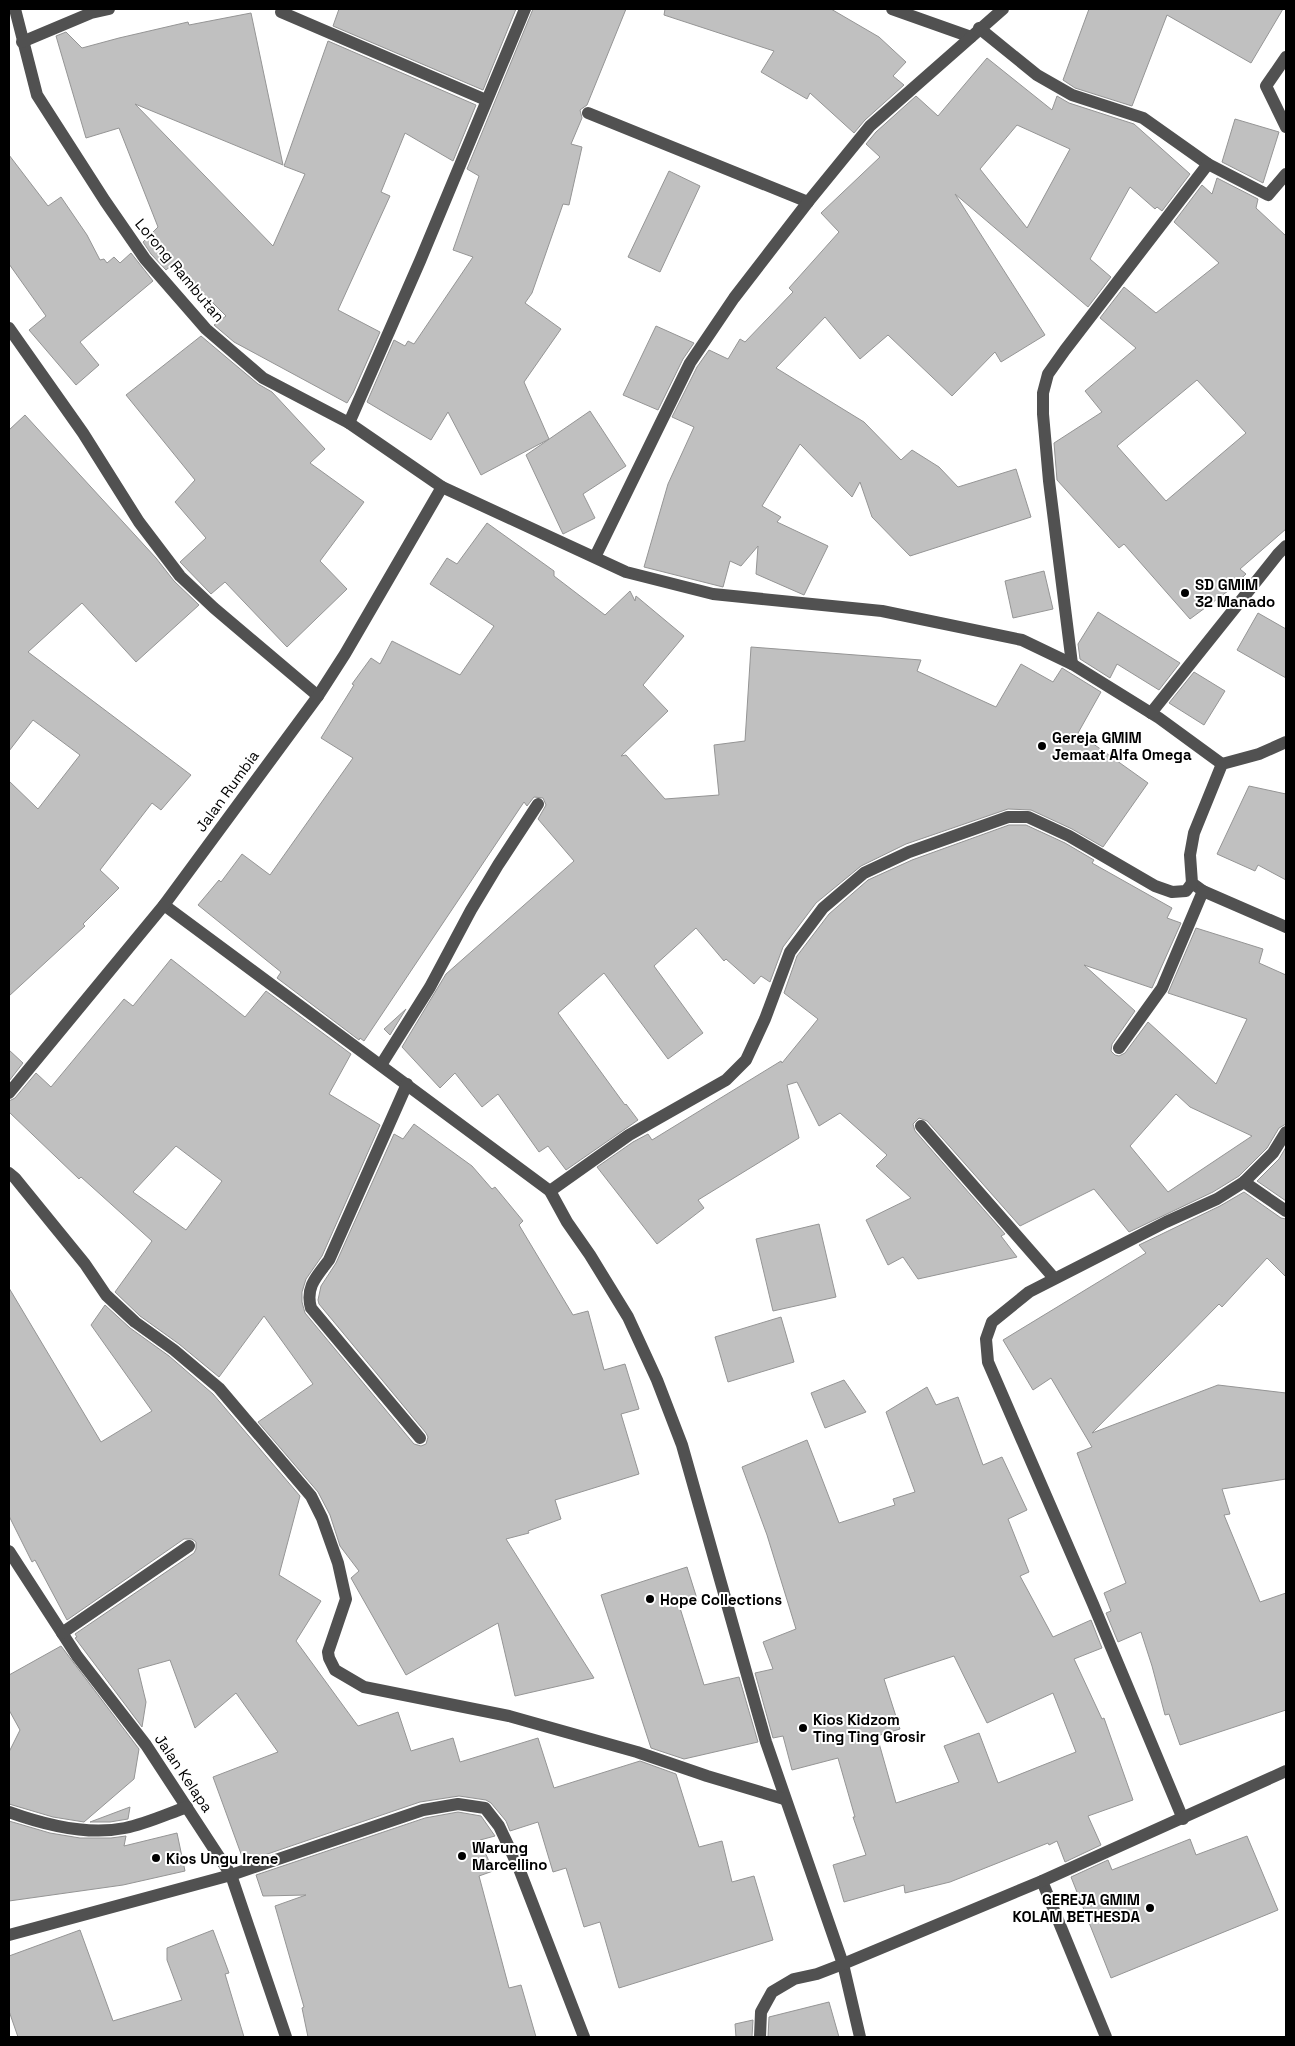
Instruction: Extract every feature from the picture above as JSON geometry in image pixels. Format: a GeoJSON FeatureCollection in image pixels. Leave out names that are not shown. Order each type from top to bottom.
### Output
{"type":"FeatureCollection","features":[{"type":"Feature","properties":{"kind":"street","name":"Lorong Rambutan"},"geometry":{"type":"LineString","coordinates":[[15,9],[37,95],[105,201],[145,259],[200,322],[263,378],[349,423],[442,487],[626,572],[690,590],[713,594],[882,611],[1022,640],[1072,664],[1151,713],[1222,764]]}},
{"type":"Feature","properties":{"kind":"street"},"geometry":{"type":"LineString","coordinates":[[22,42],[91,13],[108,9]]}},
{"type":"Feature","properties":{"kind":"street"},"geometry":{"type":"LineString","coordinates":[[349,423],[420,261],[525,9]]}},
{"type":"Feature","properties":{"kind":"street"},"geometry":{"type":"LineString","coordinates":[[892,9],[975,33],[1037,75],[1072,95],[1143,118],[1208,164],[1268,195],[1286,174]]}},
{"type":"Feature","properties":{"kind":"street"},"geometry":{"type":"LineString","coordinates":[[595,557],[690,363],[734,298],[870,126],[1003,9]]}},
{"type":"Feature","properties":{"kind":"street"},"geometry":{"type":"LineString","coordinates":[[281,12],[486,100]]}},
{"type":"Feature","properties":{"kind":"street"},"geometry":{"type":"LineString","coordinates":[[1286,57],[1266,86],[1286,127]]}},
{"type":"Feature","properties":{"kind":"street"},"geometry":{"type":"LineString","coordinates":[[588,113],[808,202]]}},
{"type":"Feature","properties":{"kind":"street"},"geometry":{"type":"LineString","coordinates":[[1072,664],[1049,481],[1043,393],[1048,374],[1208,164]]}},
{"type":"Feature","properties":{"kind":"street"},"geometry":{"type":"LineString","coordinates":[[9,328],[83,433],[139,522],[180,576],[214,608],[318,696]]}},
{"type":"Feature","properties":{"kind":"street","name":"Jalan Rumbia"},"geometry":{"type":"LineString","coordinates":[[9,1094],[164,905],[318,696],[345,654],[442,487]]}},
{"type":"Feature","properties":{"kind":"street"},"geometry":{"type":"LineString","coordinates":[[1151,713],[1286,546]]}},
{"type":"Feature","properties":{"kind":"street"},"geometry":{"type":"LineString","coordinates":[[550,1191],[629,1134],[726,1080],[746,1060],[765,1019],[790,952],[794,946],[823,908],[843,890],[874,869],[910,852],[981,826],[1008,817],[1028,817],[1069,836],[1155,886],[1172,892],[1186,891],[1192,883],[1190,855],[1194,833],[1222,764],[1259,754],[1286,742]]}},
{"type":"Feature","properties":{"kind":"street"},"geometry":{"type":"LineString","coordinates":[[381,1066],[430,987],[471,910],[538,804]]}},
{"type":"Feature","properties":{"kind":"street"},"geometry":{"type":"LineString","coordinates":[[1192,883],[1203,891],[1286,927]]}},
{"type":"Feature","properties":{"kind":"street"},"geometry":{"type":"LineString","coordinates":[[1119,1048],[1162,988],[1203,891]]}},
{"type":"Feature","properties":{"kind":"street"},"geometry":{"type":"LineString","coordinates":[[164,905],[550,1191],[567,1222],[590,1255],[628,1317],[657,1380],[682,1445],[766,1742],[784,1799],[843,1964],[860,2037]]}},
{"type":"Feature","properties":{"kind":"street"},"geometry":{"type":"LineString","coordinates":[[407,1084],[329,1260],[311,1285],[307,1297],[310,1308],[420,1438]]}},
{"type":"Feature","properties":{"kind":"street"},"geometry":{"type":"LineString","coordinates":[[921,1126],[1054,1278]]}},
{"type":"Feature","properties":{"kind":"street"},"geometry":{"type":"LineString","coordinates":[[1183,1818],[988,1362],[986,1339],[992,1322],[1029,1292],[1166,1222],[1217,1199],[1244,1182],[1273,1153],[1286,1132]]}},
{"type":"Feature","properties":{"kind":"street"},"geometry":{"type":"LineString","coordinates":[[9,1173],[85,1264],[106,1294],[135,1322],[174,1350],[219,1388],[310,1496],[322,1518],[338,1563],[346,1599],[328,1652],[328,1658],[335,1670],[364,1687],[509,1716],[638,1752],[707,1776],[784,1799]]}},
{"type":"Feature","properties":{"kind":"street"},"geometry":{"type":"LineString","coordinates":[[1244,1182],[1286,1211]]}},
{"type":"Feature","properties":{"kind":"street"},"geometry":{"type":"LineString","coordinates":[[62,1633],[189,1546]]}},
{"type":"Feature","properties":{"kind":"street","name":"Jalan Kelapa"},"geometry":{"type":"LineString","coordinates":[[9,1551],[77,1656],[146,1745],[230,1876],[286,2037]]}},
{"type":"Feature","properties":{"kind":"street"},"geometry":{"type":"LineString","coordinates":[[760,2037],[761,2012],[772,1992],[794,1979],[817,1974],[843,1964],[1042,1881],[1286,1771]]}},
{"type":"Feature","properties":{"kind":"street"},"geometry":{"type":"LineString","coordinates":[[9,1935],[230,1876],[423,1810],[458,1804],[485,1808],[499,1826],[518,1866],[584,2037]]}},
{"type":"Feature","properties":{"kind":"street"},"geometry":{"type":"LineString","coordinates":[[9,1812],[50,1825],[83,1830],[125,1828],[187,1807]]}},
{"type":"Feature","properties":{"kind":"street"},"geometry":{"type":"LineString","coordinates":[[1042,1881],[1106,2037]]}},
{"type":"Feature","properties":{"kind":"building"},"geometry":{"type":"Polygon","coordinates":[[[339,9],[516,9],[483,90],[333,26],[339,9]]]}},
{"type":"Feature","properties":{"kind":"building"},"geometry":{"type":"Polygon","coordinates":[[[533,9],[626,9],[587,105],[580,110],[582,118],[571,144],[582,147],[569,205],[563,204],[532,293],[525,303],[561,329],[524,382],[549,439],[481,475],[448,412],[431,440],[367,402],[394,340],[405,346],[408,341],[414,344],[473,257],[453,250],[479,176],[467,169],[533,9]]]}},
{"type":"Feature","properties":{"kind":"building"},"geometry":{"type":"Polygon","coordinates":[[[665,9],[831,9],[879,37],[906,62],[893,76],[904,85],[865,120],[854,133],[810,93],[807,99],[761,72],[774,51],[664,15],[665,9]]]}},
{"type":"Feature","properties":{"kind":"building"},"geometry":{"type":"Polygon","coordinates":[[[1089,9],[1283,9],[1251,63],[1167,15],[1132,106],[1075,88],[1063,80],[1089,9]]]}},
{"type":"Feature","properties":{"kind":"building"},"geometry":{"type":"Polygon","coordinates":[[[251,13],[283,165],[135,104],[273,246],[305,174],[284,166],[328,41],[476,105],[453,161],[405,133],[381,192],[390,196],[338,310],[380,332],[347,403],[234,342],[214,325],[226,316],[172,265],[166,270],[151,254],[143,242],[158,227],[119,128],[86,138],[56,36],[66,32],[82,48],[188,22],[189,25],[251,13]]]}},
{"type":"Feature","properties":{"kind":"building"},"geometry":{"type":"Polygon","coordinates":[[[987,58],[1052,110],[1057,96],[1069,103],[1134,124],[1190,174],[1162,211],[1157,207],[1155,209],[1130,187],[1090,259],[1111,277],[1088,307],[955,194],[1045,335],[1001,362],[995,352],[952,396],[888,335],[860,359],[825,317],[776,368],[864,422],[901,460],[912,450],[939,467],[958,487],[1016,469],[1031,517],[910,556],[872,517],[860,482],[852,497],[800,444],[762,506],[781,517],[777,522],[828,546],[804,595],[756,574],[758,546],[741,566],[730,561],[723,587],[644,567],[668,484],[694,427],[672,417],[697,367],[709,350],[728,359],[740,339],[745,342],[793,292],[789,288],[839,232],[821,213],[880,157],[866,144],[876,132],[916,96],[938,116],[987,58]],[[1017,125],[980,169],[1027,228],[1070,149],[1017,125]]]}},
{"type":"Feature","properties":{"kind":"building"},"geometry":{"type":"Polygon","coordinates":[[[1235,119],[1279,132],[1263,183],[1222,162],[1235,119]]]}},
{"type":"Feature","properties":{"kind":"building"},"geometry":{"type":"Polygon","coordinates":[[[9,155],[48,206],[61,197],[87,235],[100,260],[104,259],[107,263],[114,257],[120,263],[131,253],[153,281],[80,342],[99,365],[76,385],[29,330],[46,316],[9,264],[9,155]]]}},
{"type":"Feature","properties":{"kind":"building"},"geometry":{"type":"Polygon","coordinates":[[[669,171],[700,186],[660,272],[628,257],[669,171]]]}},
{"type":"Feature","properties":{"kind":"building"},"geometry":{"type":"Polygon","coordinates":[[[1217,178],[1258,199],[1256,208],[1286,236],[1286,529],[1240,569],[1246,574],[1228,591],[1190,619],[1124,544],[1119,548],[1057,480],[1054,443],[1102,412],[1085,391],[1136,348],[1100,318],[1124,287],[1156,313],[1219,263],[1174,222],[1202,185],[1212,194],[1217,178]],[[1197,380],[1117,446],[1166,501],[1246,433],[1197,380]]]}},
{"type":"Feature","properties":{"kind":"building"},"geometry":{"type":"Polygon","coordinates":[[[656,326],[694,343],[683,359],[658,410],[623,395],[656,326]]]}},
{"type":"Feature","properties":{"kind":"building"},"geometry":{"type":"Polygon","coordinates":[[[201,336],[258,384],[272,392],[325,449],[310,463],[364,502],[320,561],[347,589],[287,647],[225,582],[211,594],[180,562],[206,538],[175,502],[195,480],[126,395],[201,336]]]}},
{"type":"Feature","properties":{"kind":"building"},"geometry":{"type":"Polygon","coordinates":[[[590,411],[626,466],[583,494],[595,518],[563,534],[526,455],[590,411]]]}},
{"type":"Feature","properties":{"kind":"building"},"geometry":{"type":"Polygon","coordinates":[[[25,415],[156,558],[174,581],[199,605],[136,662],[82,603],[28,652],[191,775],[161,810],[152,803],[100,870],[119,888],[83,924],[85,926],[9,996],[9,781],[38,809],[80,755],[33,720],[9,751],[9,430],[25,415]]]}},
{"type":"Feature","properties":{"kind":"building"},"geometry":{"type":"Polygon","coordinates":[[[487,523],[554,571],[554,576],[605,615],[630,591],[635,601],[636,596],[684,636],[643,685],[668,711],[621,756],[626,755],[665,799],[719,795],[714,745],[745,741],[751,647],[921,660],[917,671],[996,707],[1021,664],[1053,682],[1062,668],[1101,692],[1078,733],[1148,783],[1103,847],[1072,829],[1031,810],[1008,809],[906,844],[861,866],[816,903],[783,947],[770,982],[761,976],[754,984],[726,959],[724,961],[696,928],[654,966],[703,1033],[668,1059],[604,973],[558,1013],[638,1120],[566,1170],[548,1146],[539,1152],[498,1094],[482,1107],[455,1073],[440,1088],[402,1047],[446,974],[574,861],[538,819],[546,805],[543,798],[534,797],[527,806],[524,802],[364,1041],[360,1038],[359,1040],[277,978],[281,972],[198,905],[219,880],[221,882],[242,854],[270,875],[353,758],[321,738],[354,685],[352,684],[371,658],[380,664],[392,641],[460,675],[494,626],[430,584],[447,558],[457,564],[487,523]]]}},
{"type":"Feature","properties":{"kind":"building"},"geometry":{"type":"Polygon","coordinates":[[[1044,571],[1053,609],[1013,618],[1005,581],[1044,571]]]}},
{"type":"Feature","properties":{"kind":"building"},"geometry":{"type":"Polygon","coordinates":[[[1098,612],[1180,663],[1159,690],[1117,664],[1110,678],[1080,659],[1078,644],[1098,612]]]}},
{"type":"Feature","properties":{"kind":"building"},"geometry":{"type":"Polygon","coordinates":[[[1258,613],[1286,629],[1286,678],[1237,650],[1258,613]]]}},
{"type":"Feature","properties":{"kind":"building"},"geometry":{"type":"Polygon","coordinates":[[[1194,672],[1225,691],[1204,725],[1169,703],[1194,672]]]}},
{"type":"Feature","properties":{"kind":"building"},"geometry":{"type":"Polygon","coordinates":[[[1249,786],[1286,794],[1286,880],[1258,865],[1255,871],[1217,854],[1249,786]]]}},
{"type":"Feature","properties":{"kind":"building"},"geometry":{"type":"Polygon","coordinates":[[[1009,825],[1026,825],[1065,843],[1094,860],[1092,863],[1172,908],[1167,918],[1181,923],[1152,988],[1084,965],[1135,1011],[1112,1044],[1111,1051],[1115,1055],[1119,1056],[1125,1053],[1148,1022],[1216,1084],[1247,1019],[1168,993],[1196,928],[1263,949],[1259,963],[1286,975],[1286,1124],[1279,1128],[1267,1148],[1239,1176],[1213,1192],[1129,1232],[1094,1189],[1020,1226],[927,1121],[919,1118],[913,1124],[915,1131],[1005,1234],[1001,1236],[1017,1257],[918,1279],[903,1257],[888,1265],[866,1220],[911,1198],[876,1166],[887,1155],[840,1113],[819,1126],[797,1082],[787,1085],[799,1138],[698,1200],[704,1208],[657,1244],[597,1167],[633,1142],[648,1134],[652,1140],[781,1061],[782,1063],[818,1019],[784,993],[797,956],[829,914],[868,880],[912,860],[1009,825]],[[1176,1094],[1130,1146],[1168,1192],[1252,1136],[1190,1107],[1176,1094]]]}},
{"type":"Feature","properties":{"kind":"building"},"geometry":{"type":"Polygon","coordinates":[[[171,959],[245,1017],[266,991],[351,1054],[329,1094],[380,1125],[322,1256],[306,1279],[302,1292],[302,1302],[305,1313],[414,1444],[421,1446],[426,1444],[428,1437],[426,1433],[319,1304],[318,1300],[321,1286],[336,1263],[394,1134],[403,1139],[414,1124],[472,1166],[492,1189],[495,1187],[523,1221],[519,1225],[573,1315],[588,1311],[604,1370],[625,1364],[639,1409],[621,1414],[639,1474],[555,1500],[561,1519],[528,1531],[529,1533],[506,1539],[594,1678],[515,1696],[498,1623],[406,1675],[351,1578],[359,1571],[340,1546],[330,1515],[318,1492],[258,1422],[313,1384],[264,1316],[219,1377],[179,1344],[140,1316],[115,1292],[152,1241],[81,1177],[79,1179],[9,1112],[9,1101],[15,1098],[36,1073],[51,1087],[124,999],[133,1006],[171,959]],[[176,1146],[133,1192],[186,1230],[222,1181],[176,1146]]]}},
{"type":"Feature","properties":{"kind":"building"},"geometry":{"type":"Polygon","coordinates":[[[406,1009],[390,1035],[384,1029],[406,1009]]]}},
{"type":"Feature","properties":{"kind":"building"},"geometry":{"type":"Polygon","coordinates":[[[9,1050],[23,1063],[9,1081],[9,1050]]]}},
{"type":"Feature","properties":{"kind":"building"},"geometry":{"type":"Polygon","coordinates":[[[1286,1147],[1286,1201],[1257,1181],[1279,1159],[1286,1147]]]}},
{"type":"Feature","properties":{"kind":"building"},"geometry":{"type":"Polygon","coordinates":[[[1244,1192],[1281,1218],[1286,1219],[1286,1277],[1267,1258],[1222,1307],[1219,1304],[1092,1433],[1218,1385],[1286,1393],[1286,1479],[1222,1489],[1230,1514],[1224,1515],[1260,1602],[1286,1593],[1286,1710],[1180,1745],[1169,1714],[1165,1715],[1141,1632],[1118,1642],[1106,1613],[1111,1611],[1104,1593],[1126,1583],[1077,1453],[1092,1447],[1051,1378],[1033,1390],[1003,1340],[1146,1253],[1139,1245],[1220,1206],[1244,1192]]]}},
{"type":"Feature","properties":{"kind":"building"},"geometry":{"type":"Polygon","coordinates":[[[819,1224],[836,1297],[773,1311],[756,1239],[819,1224]]]}},
{"type":"Feature","properties":{"kind":"building"},"geometry":{"type":"Polygon","coordinates":[[[9,1288],[101,1442],[152,1411],[91,1325],[105,1305],[130,1328],[169,1356],[213,1394],[300,1496],[279,1575],[321,1601],[296,1641],[358,1726],[398,1712],[411,1751],[453,1738],[460,1762],[538,1738],[554,1788],[640,1761],[676,1774],[699,1847],[722,1841],[732,1882],[754,1876],[773,1940],[619,1988],[600,1922],[584,1927],[566,1868],[553,1872],[538,1822],[510,1831],[506,1821],[491,1803],[486,1800],[459,1796],[420,1802],[244,1862],[213,1777],[278,1752],[236,1693],[195,1728],[170,1660],[138,1669],[146,1702],[142,1727],[75,1638],[77,1637],[75,1634],[194,1553],[196,1542],[192,1539],[184,1539],[67,1620],[35,1560],[32,1562],[9,1516],[9,1288]]]}},
{"type":"Feature","properties":{"kind":"building"},"geometry":{"type":"Polygon","coordinates":[[[781,1317],[794,1362],[728,1382],[715,1337],[781,1317]]]}},
{"type":"Feature","properties":{"kind":"building"},"geometry":{"type":"Polygon","coordinates":[[[844,1380],[866,1412],[825,1428],[811,1393],[844,1380]]]}},
{"type":"Feature","properties":{"kind":"building"},"geometry":{"type":"Polygon","coordinates":[[[927,1387],[936,1405],[958,1397],[983,1465],[1002,1457],[1027,1510],[1008,1519],[1029,1572],[1020,1576],[1053,1637],[1091,1620],[1102,1648],[1074,1659],[1102,1719],[1104,1718],[1133,1800],[1088,1816],[1101,1845],[1065,1862],[1057,1841],[950,1882],[905,1893],[904,1885],[844,1902],[833,1865],[866,1855],[853,1817],[855,1817],[838,1758],[792,1770],[783,1736],[773,1738],[755,1673],[773,1669],[763,1642],[796,1629],[767,1535],[742,1467],[807,1440],[839,1523],[895,1505],[893,1499],[915,1492],[886,1412],[927,1387]],[[954,1656],[884,1679],[900,1729],[877,1736],[896,1803],[959,1782],[944,1746],[979,1733],[998,1783],[1076,1752],[1053,1693],[987,1723],[954,1656]]]}},
{"type":"Feature","properties":{"kind":"building"},"geometry":{"type":"Polygon","coordinates":[[[687,1567],[698,1602],[680,1608],[704,1685],[739,1677],[758,1742],[684,1759],[651,1748],[601,1595],[687,1567]]]}},
{"type":"Feature","properties":{"kind":"building"},"geometry":{"type":"Polygon","coordinates":[[[61,1646],[139,1749],[134,1779],[84,1822],[53,1817],[9,1804],[9,1752],[20,1730],[9,1710],[9,1675],[61,1646]]]}},
{"type":"Feature","properties":{"kind":"building"},"geometry":{"type":"Polygon","coordinates":[[[130,1807],[128,1819],[110,1822],[90,1822],[130,1807]]]}},
{"type":"Feature","properties":{"kind":"building"},"geometry":{"type":"Polygon","coordinates":[[[458,1812],[481,1816],[495,1836],[480,1840],[493,1871],[479,1876],[509,1988],[521,1985],[536,2037],[308,2037],[302,2008],[304,2007],[275,1906],[306,1895],[263,1896],[256,1875],[425,1818],[458,1812]]]}},
{"type":"Feature","properties":{"kind":"building"},"geometry":{"type":"Polygon","coordinates":[[[9,1821],[50,1833],[80,1838],[126,1836],[124,1846],[177,1833],[185,1871],[123,1885],[9,1901],[9,1821]]]}},
{"type":"Feature","properties":{"kind":"building","name":"GEREJA GMIM KOLAM BETHESDA"},"geometry":{"type":"Polygon","coordinates":[[[1247,1836],[1278,1910],[1111,1978],[1071,1877],[1108,1860],[1112,1870],[1190,1839],[1196,1855],[1247,1836]]]}},
{"type":"Feature","properties":{"kind":"building"},"geometry":{"type":"Polygon","coordinates":[[[80,1930],[113,2021],[182,2000],[167,1960],[167,1948],[213,1930],[229,1973],[225,1974],[244,2037],[18,2037],[9,2011],[9,1956],[80,1930]]]}},
{"type":"Feature","properties":{"kind":"building"},"geometry":{"type":"Polygon","coordinates":[[[829,2002],[839,2037],[768,2037],[769,2017],[829,2002]]]}},
{"type":"Feature","properties":{"kind":"building"},"geometry":{"type":"Polygon","coordinates":[[[753,2020],[752,2037],[736,2037],[735,2024],[753,2020]]]}},
{"type":"Feature","properties":{"kind":"place","name":"SD GMIM 32 Manado"},"geometry":{"type":"Point","coordinates":[1185,593]}},
{"type":"Feature","properties":{"kind":"place","name":"Gereja GMIM Jemaat Alfa Omega"},"geometry":{"type":"Point","coordinates":[1042,746]}},
{"type":"Feature","properties":{"kind":"place","name":"Hope Collections"},"geometry":{"type":"Point","coordinates":[650,1599]}},
{"type":"Feature","properties":{"kind":"place","name":"Kios Kidzom Ting Ting Grosir"},"geometry":{"type":"Point","coordinates":[803,1728]}},
{"type":"Feature","properties":{"kind":"place","name":"Warung Marcellino"},"geometry":{"type":"Point","coordinates":[462,1856]}},
{"type":"Feature","properties":{"kind":"place","name":"Kios Ungu Irene"},"geometry":{"type":"Point","coordinates":[156,1858]}},
{"type":"Feature","properties":{"kind":"place","name":"GEREJA GMIM KOLAM BETHESDA"},"geometry":{"type":"Point","coordinates":[1150,1908]}}]}
